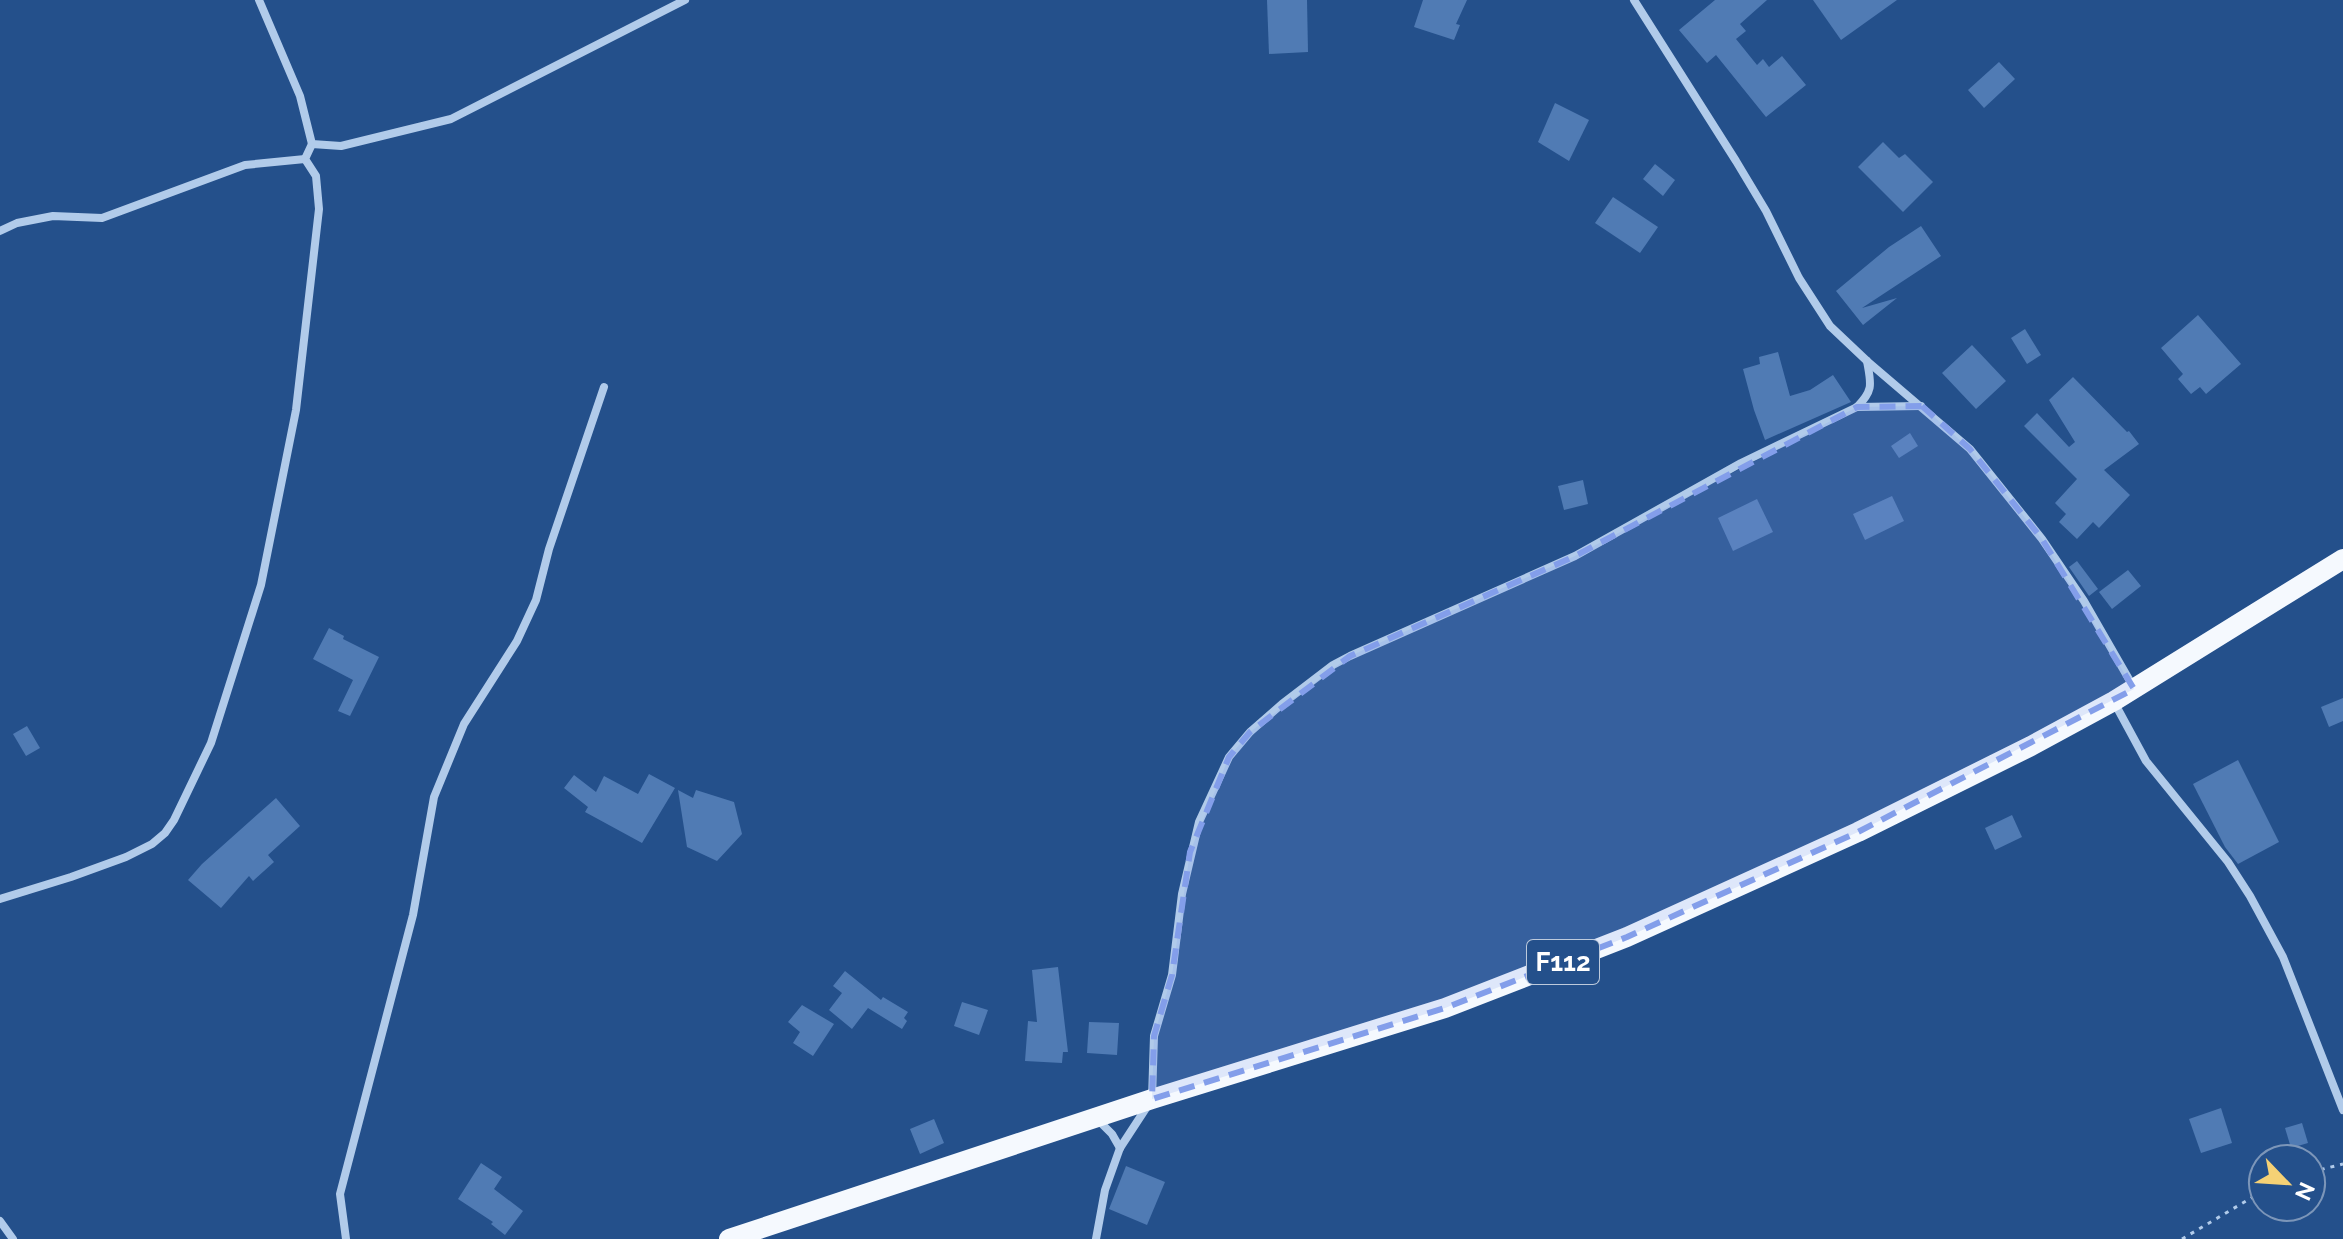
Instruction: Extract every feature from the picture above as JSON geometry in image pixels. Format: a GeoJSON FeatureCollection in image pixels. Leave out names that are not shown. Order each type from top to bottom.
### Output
{"type":"FeatureCollection","features":[{"type":"Feature","properties":{"kind":"main road","name":"F112"},"geometry":{"type":"LineString","coordinates":[[729,1239],[1152,1099],[1445,1008],[1627,937],[1858,832],[2114,701],[2343,559]]}},
{"type":"Feature","properties":{"kind":"street"},"geometry":{"type":"LineString","coordinates":[[259,0],[300,96],[312,144],[305,159]]}},
{"type":"Feature","properties":{"kind":"street"},"geometry":{"type":"LineString","coordinates":[[312,144],[341,146],[451,119],[685,0]]}},
{"type":"Feature","properties":{"kind":"street"},"geometry":{"type":"LineString","coordinates":[[1634,0],[1744,174],[1799,278],[1830,326],[1970,449],[2042,539],[2084,601],[2134,689]]}},
{"type":"Feature","properties":{"kind":"street"},"geometry":{"type":"LineString","coordinates":[[0,231],[17,223],[53,216],[102,218],[245,165],[305,159]]}},
{"type":"Feature","properties":{"kind":"street"},"geometry":{"type":"LineString","coordinates":[[0,899],[71,877],[152,844],[174,820],[211,743],[261,585],[296,410],[319,209],[316,176],[305,159]]}},
{"type":"Feature","properties":{"kind":"street"},"geometry":{"type":"LineString","coordinates":[[1096,1239],[1105,1190],[1120,1148],[1152,1099],[1154,1036],[1172,975],[1182,894],[1199,822],[1229,757],[1250,732],[1282,704],[1350,656],[1575,556],[1741,463],[1857,407],[1867,397],[1872,385],[1867,361]]}},
{"type":"Feature","properties":{"kind":"street"},"geometry":{"type":"LineString","coordinates":[[346,1239],[340,1194],[413,915],[434,797],[464,724],[517,641],[536,600],[549,549],[604,387]]}},
{"type":"Feature","properties":{"kind":"street"},"geometry":{"type":"LineString","coordinates":[[1857,407],[1922,406]]}},
{"type":"Feature","properties":{"kind":"street"},"geometry":{"type":"LineString","coordinates":[[2114,701],[2146,761],[2228,862],[2250,896],[2283,957],[2343,1110]]}},
{"type":"Feature","properties":{"kind":"street"},"geometry":{"type":"LineString","coordinates":[[1097,1119],[1112,1134],[1120,1148]]}},
{"type":"Feature","properties":{"kind":"street"},"geometry":{"type":"LineString","coordinates":[[0,1221],[13,1239]]}},
{"type":"Feature","properties":{"kind":"path"},"geometry":{"type":"LineString","coordinates":[[2182,1239],[2247,1200]]}},
{"type":"Feature","properties":{"kind":"highlighted area"},"geometry":{"type":"Polygon","coordinates":[[[1922,406],[1970,449],[2042,539],[2134,689],[1858,832],[1627,937],[1445,1008],[1152,1099],[1154,1036],[1172,975],[1190,852],[1229,757],[1250,732],[1350,656],[1575,556],[1857,407],[1922,406]]]}},
{"type":"Feature","properties":{"kind":"building"},"geometry":{"type":"Polygon","coordinates":[[[1267,0],[1307,0],[1308,52],[1269,54],[1267,0]]]}},
{"type":"Feature","properties":{"kind":"building"},"geometry":{"type":"Polygon","coordinates":[[[1423,0],[1467,0],[1456,24],[1460,25],[1454,40],[1414,27],[1423,0]]]}},
{"type":"Feature","properties":{"kind":"building"},"geometry":{"type":"Polygon","coordinates":[[[1715,0],[1767,0],[1740,24],[1746,31],[1736,39],[1757,65],[1763,59],[1769,67],[1782,56],[1806,85],[1766,117],[1716,55],[1707,63],[1679,30],[1715,0]]]}},
{"type":"Feature","properties":{"kind":"building"},"geometry":{"type":"Polygon","coordinates":[[[1813,0],[1897,0],[1841,40],[1813,0]]]}},
{"type":"Feature","properties":{"kind":"building"},"geometry":{"type":"Polygon","coordinates":[[[1999,62],[2015,79],[1984,108],[1968,90],[1999,62]]]}},
{"type":"Feature","properties":{"kind":"building"},"geometry":{"type":"Polygon","coordinates":[[[1555,103],[1589,120],[1569,161],[1538,142],[1555,103]]]}},
{"type":"Feature","properties":{"kind":"building"},"geometry":{"type":"Polygon","coordinates":[[[1883,142],[1899,158],[1905,154],[1933,182],[1903,212],[1858,167],[1883,142]]]}},
{"type":"Feature","properties":{"kind":"building"},"geometry":{"type":"Polygon","coordinates":[[[1655,164],[1675,180],[1663,196],[1643,179],[1655,164]]]}},
{"type":"Feature","properties":{"kind":"building"},"geometry":{"type":"Polygon","coordinates":[[[1613,197],[1658,227],[1640,253],[1595,223],[1613,197]]]}},
{"type":"Feature","properties":{"kind":"building"},"geometry":{"type":"Polygon","coordinates":[[[1921,226],[1941,256],[1862,308],[1897,298],[1863,325],[1836,291],[1889,247],[1921,226]]]}},
{"type":"Feature","properties":{"kind":"building"},"geometry":{"type":"Polygon","coordinates":[[[2198,315],[2241,364],[2206,394],[2200,387],[2191,394],[2178,379],[2183,374],[2161,348],[2198,315]]]}},
{"type":"Feature","properties":{"kind":"building"},"geometry":{"type":"Polygon","coordinates":[[[2025,329],[2041,355],[2027,364],[2011,338],[2025,329]]]}},
{"type":"Feature","properties":{"kind":"building"},"geometry":{"type":"Polygon","coordinates":[[[1972,345],[2006,381],[1976,409],[1942,373],[1972,345]]]}},
{"type":"Feature","properties":{"kind":"building"},"geometry":{"type":"Polygon","coordinates":[[[1778,352],[1790,396],[1810,390],[1833,375],[1851,402],[1765,440],[1743,369],[1760,364],[1759,357],[1778,352]]]}},
{"type":"Feature","properties":{"kind":"building"},"geometry":{"type":"Polygon","coordinates":[[[2073,377],[2139,444],[2104,470],[2130,495],[2099,528],[2093,522],[2077,539],[2059,522],[2066,514],[2055,503],[2077,479],[2024,426],[2037,413],[2069,447],[2075,442],[2049,400],[2073,377]]]}},
{"type":"Feature","properties":{"kind":"building"},"geometry":{"type":"Polygon","coordinates":[[[1910,433],[1918,446],[1899,458],[1891,446],[1910,433]]]}},
{"type":"Feature","properties":{"kind":"building"},"geometry":{"type":"Polygon","coordinates":[[[1583,480],[1588,504],[1564,510],[1558,486],[1583,480]]]}},
{"type":"Feature","properties":{"kind":"building"},"geometry":{"type":"Polygon","coordinates":[[[1892,496],[1904,521],[1865,540],[1853,514],[1892,496]]]}},
{"type":"Feature","properties":{"kind":"building"},"geometry":{"type":"Polygon","coordinates":[[[1757,499],[1773,532],[1733,551],[1718,518],[1757,499]]]}},
{"type":"Feature","properties":{"kind":"building"},"geometry":{"type":"Polygon","coordinates":[[[2077,561],[2098,589],[2089,596],[2069,567],[2077,561]]]}},
{"type":"Feature","properties":{"kind":"building"},"geometry":{"type":"Polygon","coordinates":[[[2128,570],[2141,586],[2112,609],[2099,592],[2128,570]]]}},
{"type":"Feature","properties":{"kind":"building"},"geometry":{"type":"Polygon","coordinates":[[[329,628],[344,636],[343,639],[379,657],[350,716],[338,711],[353,680],[313,659],[329,628]]]}},
{"type":"Feature","properties":{"kind":"building"},"geometry":{"type":"Polygon","coordinates":[[[2343,698],[2343,721],[2329,727],[2321,707],[2343,698]]]}},
{"type":"Feature","properties":{"kind":"building"},"geometry":{"type":"Polygon","coordinates":[[[27,726],[40,748],[26,756],[13,734],[27,726]]]}},
{"type":"Feature","properties":{"kind":"building"},"geometry":{"type":"Polygon","coordinates":[[[2238,760],[2279,842],[2238,864],[2225,847],[2193,784],[2238,760]]]}},
{"type":"Feature","properties":{"kind":"building"},"geometry":{"type":"Polygon","coordinates":[[[649,774],[675,788],[642,843],[585,812],[588,807],[564,788],[574,775],[596,792],[604,776],[638,794],[649,774]]]}},
{"type":"Feature","properties":{"kind":"building"},"geometry":{"type":"Polygon","coordinates":[[[678,790],[693,798],[696,790],[734,802],[742,834],[717,861],[687,847],[678,790]]]}},
{"type":"Feature","properties":{"kind":"building"},"geometry":{"type":"Polygon","coordinates":[[[276,798],[300,826],[268,855],[274,862],[253,881],[249,876],[221,908],[188,880],[276,798]]]}},
{"type":"Feature","properties":{"kind":"building"},"geometry":{"type":"Polygon","coordinates":[[[2012,815],[2022,837],[1995,850],[1985,828],[2012,815]]]}},
{"type":"Feature","properties":{"kind":"building"},"geometry":{"type":"Polygon","coordinates":[[[1058,967],[1068,1052],[1063,1052],[1062,1063],[1025,1061],[1028,1021],[1037,1022],[1032,970],[1058,967]]]}},
{"type":"Feature","properties":{"kind":"building"},"geometry":{"type":"Polygon","coordinates":[[[845,971],[881,1000],[883,997],[908,1012],[902,1029],[868,1008],[852,1029],[829,1010],[842,993],[833,986],[845,971]]]}},
{"type":"Feature","properties":{"kind":"building"},"geometry":{"type":"Polygon","coordinates":[[[962,1002],[988,1010],[979,1035],[954,1026],[962,1002]]]}},
{"type":"Feature","properties":{"kind":"building"},"geometry":{"type":"Polygon","coordinates":[[[802,1005],[834,1024],[813,1056],[793,1043],[800,1032],[788,1022],[802,1005]]]}},
{"type":"Feature","properties":{"kind":"building"},"geometry":{"type":"Polygon","coordinates":[[[1089,1022],[1119,1023],[1117,1055],[1087,1053],[1089,1022]]]}},
{"type":"Feature","properties":{"kind":"building"},"geometry":{"type":"Polygon","coordinates":[[[2221,1108],[2232,1143],[2201,1153],[2189,1119],[2221,1108]]]}},
{"type":"Feature","properties":{"kind":"building"},"geometry":{"type":"Polygon","coordinates":[[[934,1119],[944,1143],[920,1154],[910,1129],[934,1119]]]}},
{"type":"Feature","properties":{"kind":"building"},"geometry":{"type":"Polygon","coordinates":[[[2302,1123],[2308,1143],[2290,1143],[2285,1128],[2302,1123]]]}},
{"type":"Feature","properties":{"kind":"building"},"geometry":{"type":"Polygon","coordinates":[[[481,1163],[502,1177],[494,1189],[523,1211],[505,1235],[491,1224],[493,1222],[458,1199],[481,1163]]]}},
{"type":"Feature","properties":{"kind":"building"},"geometry":{"type":"Polygon","coordinates":[[[1126,1166],[1165,1182],[1147,1225],[1109,1209],[1126,1166]]]}}]}
